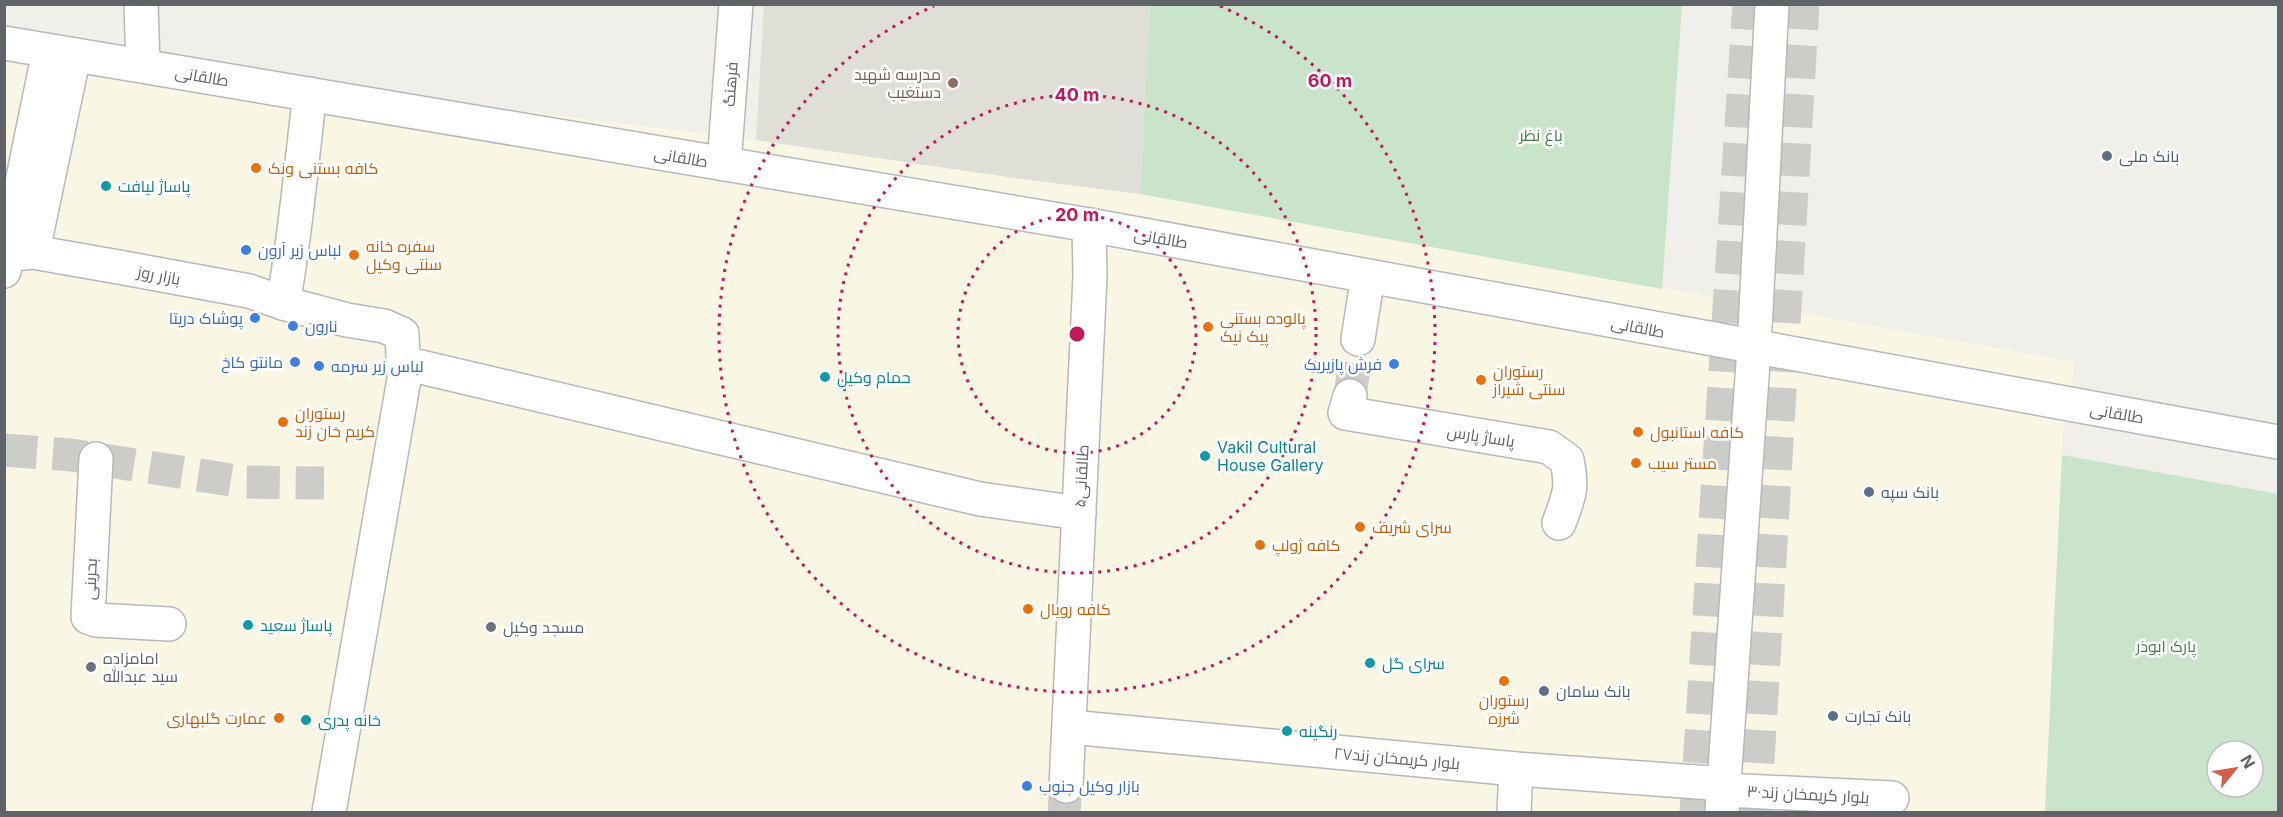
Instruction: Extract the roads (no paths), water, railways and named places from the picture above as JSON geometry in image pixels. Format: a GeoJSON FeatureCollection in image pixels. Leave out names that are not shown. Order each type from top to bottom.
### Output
{"type":"FeatureCollection","features":[{"type":"Feature","properties":{"kind":"street"},"geometry":{"type":"LineString","coordinates":[[141,4],[143,66]]}},
{"type":"Feature","properties":{"kind":"street","name":"فرهنگ"},"geometry":{"type":"LineString","coordinates":[[724,164],[736,4]]}},
{"type":"Feature","properties":{"kind":"street"},"geometry":{"type":"LineString","coordinates":[[1724,795],[1754,348],[1772,4]]}},
{"type":"Feature","properties":{"kind":"street","name":"طالقانی"},"geometry":{"type":"LineString","coordinates":[[4,43],[1089,225],[2278,442]]}},
{"type":"Feature","properties":{"kind":"street","name":"بازار روز"},"geometry":{"type":"LineString","coordinates":[[62,53],[15,259],[249,291],[347,320],[384,326],[402,334],[404,363]]}},
{"type":"Feature","properties":{"kind":"street"},"geometry":{"type":"LineString","coordinates":[[284,303],[292,255],[310,94]]}},
{"type":"Feature","properties":{"kind":"street","name":"طالقانی۵"},"geometry":{"type":"LineString","coordinates":[[1066,786],[1090,276],[1089,225]]}},
{"type":"Feature","properties":{"kind":"street"},"geometry":{"type":"LineString","coordinates":[[1358,339],[1368,276]]}},
{"type":"Feature","properties":{"kind":"street"},"geometry":{"type":"LineString","coordinates":[[329,813],[405,379],[404,363],[980,499],[1079,513]]}},
{"type":"Feature","properties":{"kind":"street","name":"پاساژ پارس"},"geometry":{"type":"LineString","coordinates":[[1350,396],[1346,414],[1549,447],[1567,460],[1571,480],[1570,494],[1559,523]]}},
{"type":"Feature","properties":{"kind":"street","name":"بحرینی"},"geometry":{"type":"LineString","coordinates":[[96,459],[88,617],[96,620],[169,624]]}},
{"type":"Feature","properties":{"kind":"street","name":"بلوار کریمخان زند۲۷"},"geometry":{"type":"LineString","coordinates":[[1070,727],[1516,769],[1724,795]]}},
{"type":"Feature","properties":{"kind":"street"},"geometry":{"type":"LineString","coordinates":[[1514,813],[1516,769]]}},
{"type":"Feature","properties":{"kind":"street","name":"بلوار کریمخان زند۳۰"},"geometry":{"type":"LineString","coordinates":[[1724,795],[1892,798]]}},
{"type":"Feature","properties":{"kind":"tunnel"},"geometry":{"type":"LineString","coordinates":[[1696,812],[1749,4]]}},
{"type":"Feature","properties":{"kind":"tunnel"},"geometry":{"type":"LineString","coordinates":[[1755,812],[1803,4]]}},
{"type":"Feature","properties":{"kind":"tunnel"},"geometry":{"type":"LineString","coordinates":[[1350,396],[1358,339]]}},
{"type":"Feature","properties":{"kind":"tunnel"},"geometry":{"type":"LineString","coordinates":[[4,450],[71,455],[244,482],[324,483]]}},
{"type":"Feature","properties":{"kind":"tunnel"},"geometry":{"type":"LineString","coordinates":[[1064,812],[1066,786]]}},
{"type":"Feature","properties":{"kind":"place","name":"مدرسه شهید دستغیب"},"geometry":{"type":"Point","coordinates":[953,83]}},
{"type":"Feature","properties":{"kind":"place","name":"بانک ملی"},"geometry":{"type":"Point","coordinates":[2107,156]}},
{"type":"Feature","properties":{"kind":"place","name":"کافه بستنی ونک"},"geometry":{"type":"Point","coordinates":[256,168]}},
{"type":"Feature","properties":{"kind":"place","name":"پاساژ لیافت"},"geometry":{"type":"Point","coordinates":[106,186]}},
{"type":"Feature","properties":{"kind":"place","name":"لباس زیر آرون"},"geometry":{"type":"Point","coordinates":[246,250]}},
{"type":"Feature","properties":{"kind":"place","name":"سفره خانه سنتی وکیل"},"geometry":{"type":"Point","coordinates":[354,255]}},
{"type":"Feature","properties":{"kind":"place","name":"پوشاک دریتا"},"geometry":{"type":"Point","coordinates":[255,318]}},
{"type":"Feature","properties":{"kind":"place","name":"نارون"},"geometry":{"type":"Point","coordinates":[293,326]}},
{"type":"Feature","properties":{"kind":"place","name":"پالوده بستنی پیک نیک"},"geometry":{"type":"Point","coordinates":[1208,327]}},
{"type":"Feature","properties":{"kind":"place","name":"مانتو کاخ"},"geometry":{"type":"Point","coordinates":[295,362]}},
{"type":"Feature","properties":{"kind":"place","name":"فرش پازیریک"},"geometry":{"type":"Point","coordinates":[1394,364]}},
{"type":"Feature","properties":{"kind":"place","name":"لباس زیر سرمه"},"geometry":{"type":"Point","coordinates":[319,366]}},
{"type":"Feature","properties":{"kind":"place","name":"حمام وکیل"},"geometry":{"type":"Point","coordinates":[825,377]}},
{"type":"Feature","properties":{"kind":"place","name":"رستوران سنتی شیراز"},"geometry":{"type":"Point","coordinates":[1481,380]}},
{"type":"Feature","properties":{"kind":"place","name":"رستوران کریم خان زند"},"geometry":{"type":"Point","coordinates":[283,422]}},
{"type":"Feature","properties":{"kind":"place","name":"کافه استانبول"},"geometry":{"type":"Point","coordinates":[1638,432]}},
{"type":"Feature","properties":{"kind":"place","name":"Vakil Cultural House Gallery"},"geometry":{"type":"Point","coordinates":[1205,456]}},
{"type":"Feature","properties":{"kind":"place","name":"مستر سیب"},"geometry":{"type":"Point","coordinates":[1636,463]}},
{"type":"Feature","properties":{"kind":"place","name":"بانک سپه"},"geometry":{"type":"Point","coordinates":[1869,492]}},
{"type":"Feature","properties":{"kind":"place","name":"سرای شریف"},"geometry":{"type":"Point","coordinates":[1360,527]}},
{"type":"Feature","properties":{"kind":"place","name":"کافه ژولپ"},"geometry":{"type":"Point","coordinates":[1260,545]}},
{"type":"Feature","properties":{"kind":"place","name":"کافه رویال"},"geometry":{"type":"Point","coordinates":[1028,609]}},
{"type":"Feature","properties":{"kind":"place","name":"پاساژ سعید"},"geometry":{"type":"Point","coordinates":[248,625]}},
{"type":"Feature","properties":{"kind":"place","name":"مسجد وکیل"},"geometry":{"type":"Point","coordinates":[491,627]}},
{"type":"Feature","properties":{"kind":"place","name":"سرای گل"},"geometry":{"type":"Point","coordinates":[1370,663]}},
{"type":"Feature","properties":{"kind":"place","name":"امامزاده سید عبدالله"},"geometry":{"type":"Point","coordinates":[91,667]}},
{"type":"Feature","properties":{"kind":"place","name":"رستوران شرزه"},"geometry":{"type":"Point","coordinates":[1504,681]}},
{"type":"Feature","properties":{"kind":"place","name":"بانک سامان"},"geometry":{"type":"Point","coordinates":[1544,691]}},
{"type":"Feature","properties":{"kind":"place","name":"بانک تجارت"},"geometry":{"type":"Point","coordinates":[1833,716]}},
{"type":"Feature","properties":{"kind":"place","name":"عمارت گلبهاری"},"geometry":{"type":"Point","coordinates":[279,718]}},
{"type":"Feature","properties":{"kind":"place","name":"خانه پدری"},"geometry":{"type":"Point","coordinates":[306,720]}},
{"type":"Feature","properties":{"kind":"place","name":"رنگینه"},"geometry":{"type":"Point","coordinates":[1287,731]}},
{"type":"Feature","properties":{"kind":"place","name":"بازار وکیل جنوب"},"geometry":{"type":"Point","coordinates":[1027,786]}},
{"type":"Feature","properties":{"kind":"park label","name":"باغ نظر"},"geometry":{"type":"Point","coordinates":[1541,135]}},
{"type":"Feature","properties":{"kind":"park label","name":"پارک ابوذر"},"geometry":{"type":"Point","coordinates":[2166,646]}}]}
